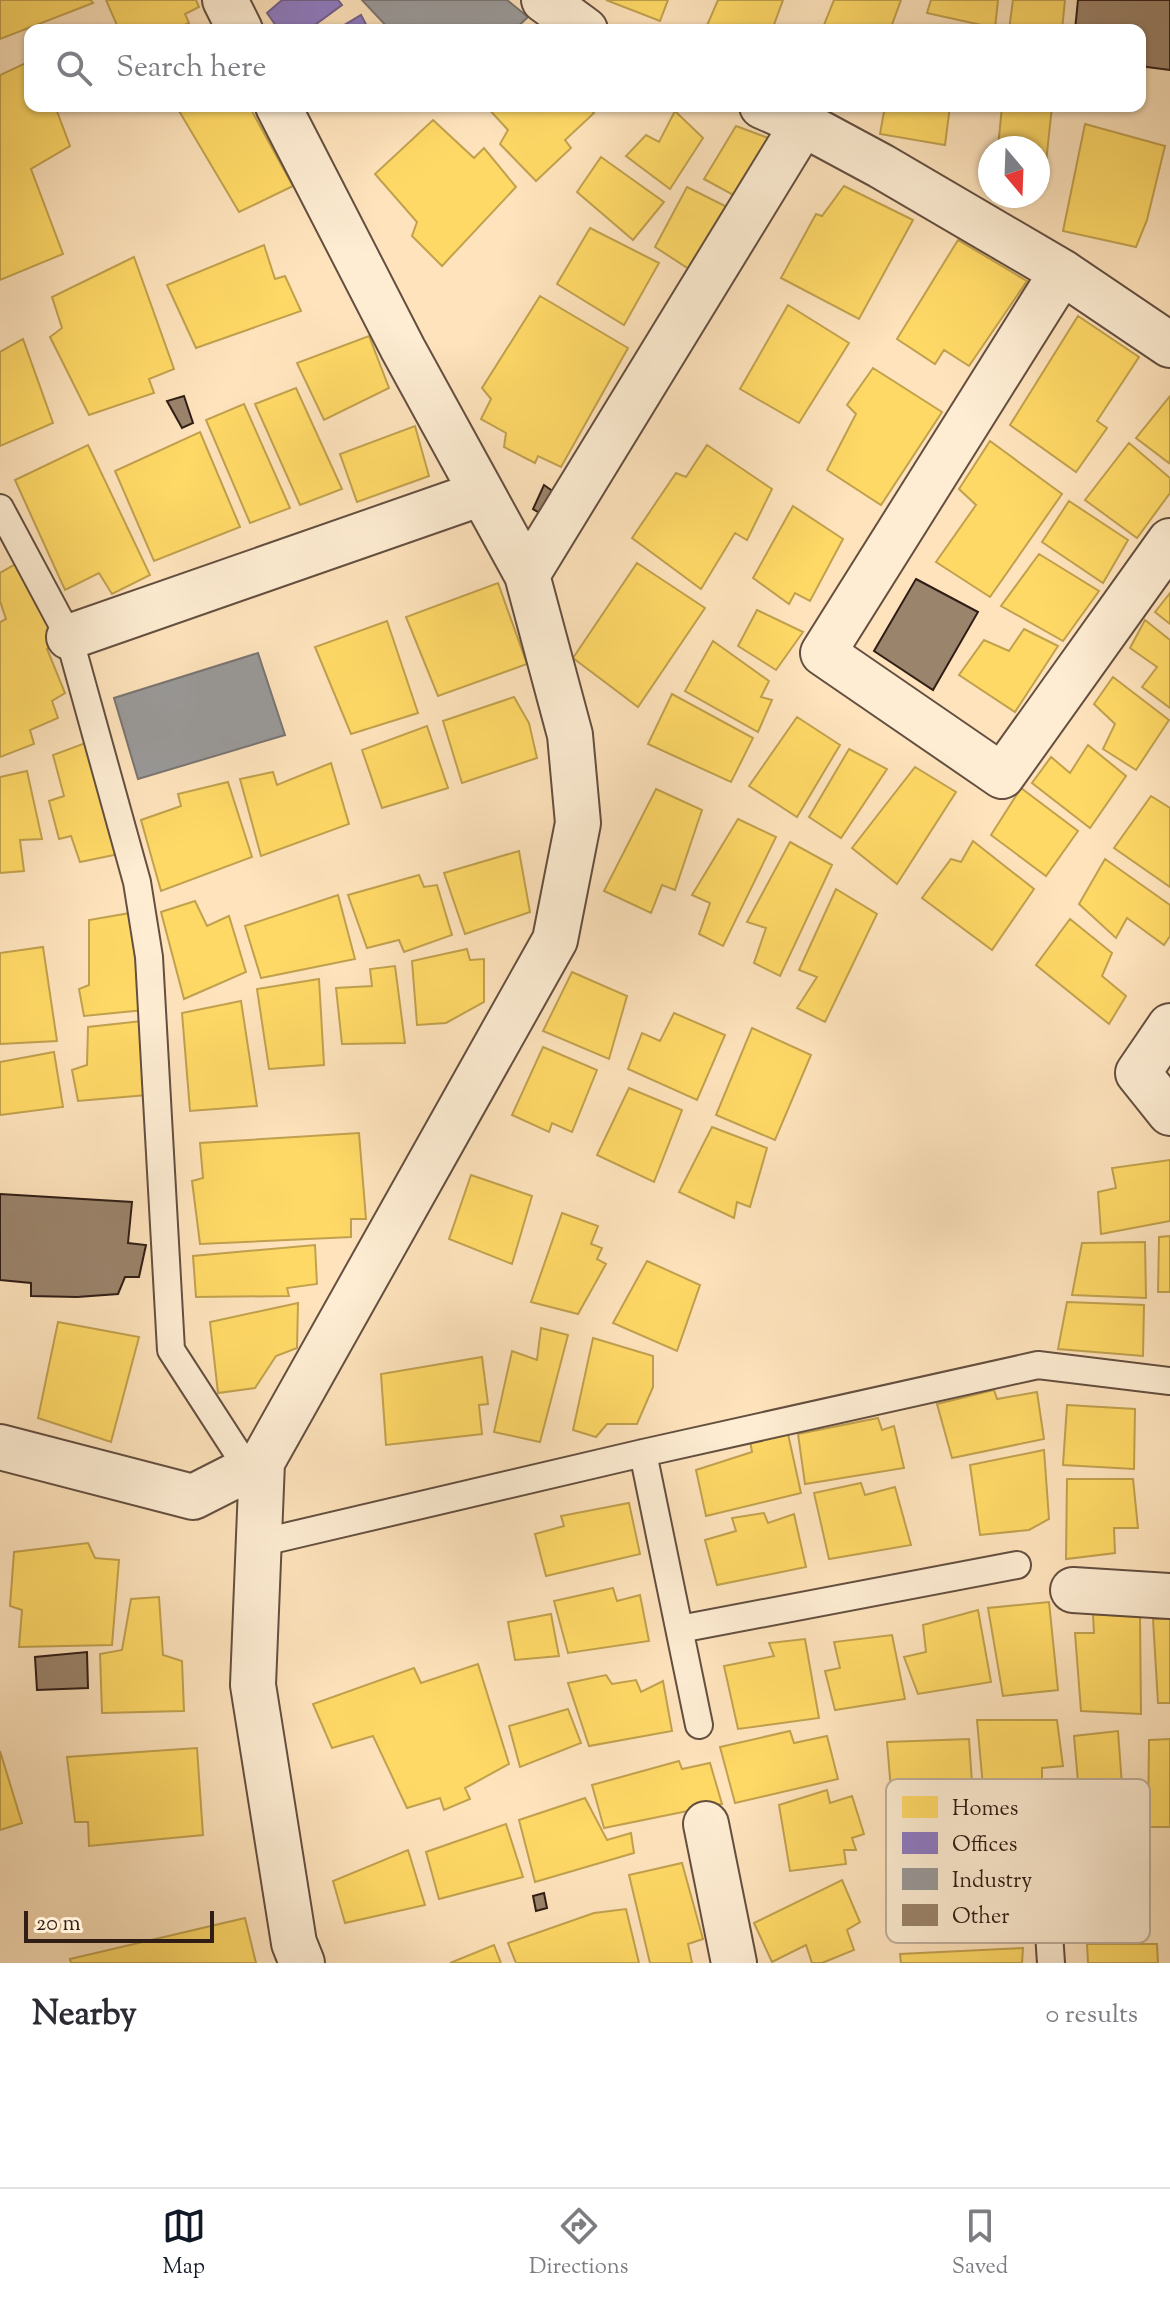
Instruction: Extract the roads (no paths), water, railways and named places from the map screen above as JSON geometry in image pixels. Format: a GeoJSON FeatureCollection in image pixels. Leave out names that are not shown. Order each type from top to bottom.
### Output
{"type":"FeatureCollection","features":[{"type":"Feature","properties":{"kind":"street"},"geometry":{"type":"LineString","coordinates":[[225,0],[237,24]]}},
{"type":"Feature","properties":{"kind":"street"},"geometry":{"type":"LineString","coordinates":[[544,0],[577,24]]}},
{"type":"Feature","properties":{"kind":"street"},"geometry":{"type":"LineString","coordinates":[[281,112],[403,349],[527,575],[570,735],[578,823],[555,940],[255,1465],[259,1543],[253,1685],[294,1943],[302,1963]]}},
{"type":"Feature","properties":{"kind":"street"},"geometry":{"type":"LineString","coordinates":[[776,112],[803,124],[1062,272],[1170,345]]}},
{"type":"Feature","properties":{"kind":"street"},"geometry":{"type":"LineString","coordinates":[[527,575],[803,124]]}},
{"type":"Feature","properties":{"kind":"street"},"geometry":{"type":"LineString","coordinates":[[1062,272],[823,653],[1002,776],[1170,541]]}},
{"type":"Feature","properties":{"kind":"street"},"geometry":{"type":"LineString","coordinates":[[69,637],[482,493]]}},
{"type":"Feature","properties":{"kind":"street"},"geometry":{"type":"LineString","coordinates":[[1170,1026],[1138,1073],[1170,1113]]}},
{"type":"Feature","properties":{"kind":"street"},"geometry":{"type":"LineString","coordinates":[[0,1447],[193,1497],[255,1465]]}},
{"type":"Feature","properties":{"kind":"street"},"geometry":{"type":"LineString","coordinates":[[1073,1590],[1170,1596]]}},
{"type":"Feature","properties":{"kind":"street"},"geometry":{"type":"LineString","coordinates":[[706,1824],[734,1963]]}},
{"type":"Feature","properties":{"kind":"lane"},"geometry":{"type":"LineString","coordinates":[[0,508],[69,637],[137,882],[149,957],[171,1350],[255,1465]]}},
{"type":"Feature","properties":{"kind":"lane"},"geometry":{"type":"LineString","coordinates":[[259,1543],[1038,1365],[1170,1381]]}},
{"type":"Feature","properties":{"kind":"lane"},"geometry":{"type":"LineString","coordinates":[[643,1453],[699,1725]]}},
{"type":"Feature","properties":{"kind":"lane"},"geometry":{"type":"LineString","coordinates":[[680,1629],[1017,1565]]}},
{"type":"Feature","properties":{"kind":"lane"},"geometry":{"type":"LineString","coordinates":[[1050,1943],[1051,1963]]}}]}
